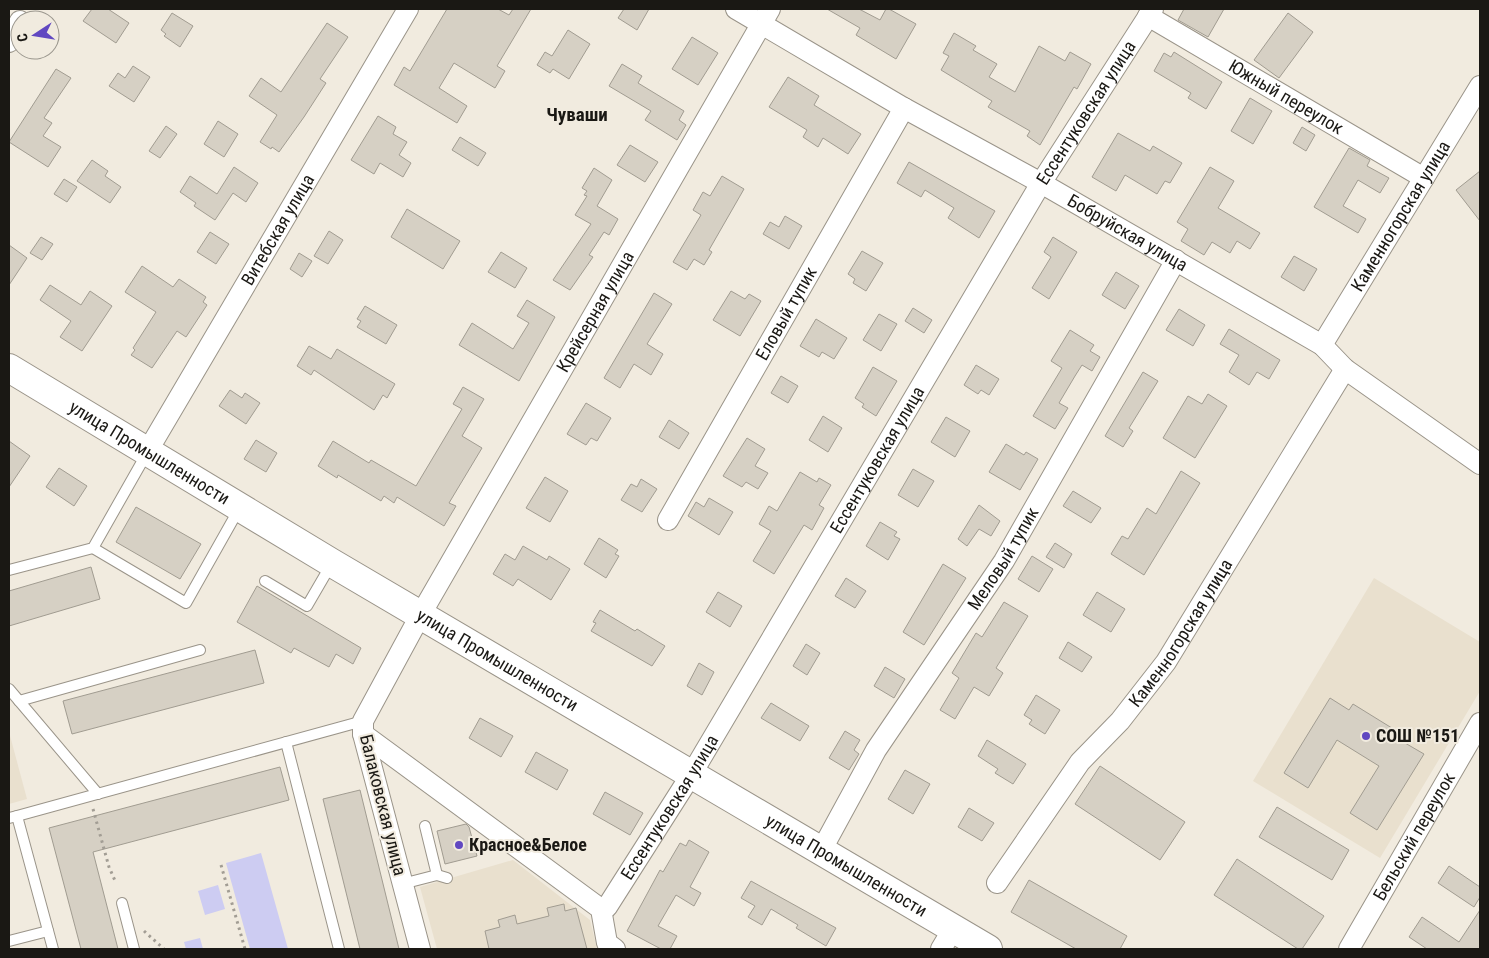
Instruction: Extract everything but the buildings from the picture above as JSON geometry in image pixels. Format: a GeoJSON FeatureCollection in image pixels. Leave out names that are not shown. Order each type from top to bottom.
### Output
{"type":"FeatureCollection","features":[{"type":"Feature","properties":{"kind":"main road","name":"улица Промышленности"},"geometry":{"type":"LineString","coordinates":[[9,368],[147,452],[821,851],[947,939],[988,949]]}},
{"type":"Feature","properties":{"kind":"street","name":"Витебская улица"},"geometry":{"type":"LineString","coordinates":[[147,452],[408,9]]}},
{"type":"Feature","properties":{"kind":"street","name":"Бобруйская улица"},"geometry":{"type":"LineString","coordinates":[[736,9],[765,16],[904,108],[1041,183],[1322,346],[1344,369],[1480,464]]}},
{"type":"Feature","properties":{"kind":"street","name":"Южный переулок"},"geometry":{"type":"LineString","coordinates":[[1151,12],[1424,178]]}},
{"type":"Feature","properties":{"kind":"street","name":"Ессентуковская улица"},"geometry":{"type":"LineString","coordinates":[[601,909],[607,907],[691,775],[1041,183],[1151,12]]}},
{"type":"Feature","properties":{"kind":"street","name":"Крейсерная улица"},"geometry":{"type":"LineString","coordinates":[[421,614],[765,16]]}},
{"type":"Feature","properties":{"kind":"street","name":"Каменногорская улица"},"geometry":{"type":"LineString","coordinates":[[1322,346],[1480,86]]}},
{"type":"Feature","properties":{"kind":"street","name":"Еловый тупик"},"geometry":{"type":"LineString","coordinates":[[668,520],[904,108]]}},
{"type":"Feature","properties":{"kind":"street","name":"Меловый тупик"},"geometry":{"type":"LineString","coordinates":[[821,851],[876,750],[1004,561],[1176,260]]}},
{"type":"Feature","properties":{"kind":"street","name":"Каменногорская улица"},"geometry":{"type":"LineString","coordinates":[[997,883],[1080,762],[1120,721],[1166,662],[1344,369]]}},
{"type":"Feature","properties":{"kind":"street","name":"Балаковская улица"},"geometry":{"type":"LineString","coordinates":[[420,949],[363,728],[421,614]]}},
{"type":"Feature","properties":{"kind":"street","name":"Бельский переулок"},"geometry":{"type":"LineString","coordinates":[[1350,949],[1480,723]]}},
{"type":"Feature","properties":{"kind":"street"},"geometry":{"type":"LineString","coordinates":[[363,728],[601,909],[607,943],[615,949]]}},
{"type":"Feature","properties":{"kind":"lane"},"geometry":{"type":"LineString","coordinates":[[92,548],[147,452]]}},
{"type":"Feature","properties":{"kind":"lane"},"geometry":{"type":"LineString","coordinates":[[9,570],[92,548],[186,603],[240,507]]}},
{"type":"Feature","properties":{"kind":"lane"},"geometry":{"type":"LineString","coordinates":[[265,581],[307,606],[332,562]]}},
{"type":"Feature","properties":{"kind":"lane"},"geometry":{"type":"LineString","coordinates":[[19,701],[200,650]]}},
{"type":"Feature","properties":{"kind":"lane"},"geometry":{"type":"LineString","coordinates":[[9,689],[94,795]]}},
{"type":"Feature","properties":{"kind":"lane"},"geometry":{"type":"LineString","coordinates":[[53,949],[13,817],[286,742],[363,728]]}},
{"type":"Feature","properties":{"kind":"lane"},"geometry":{"type":"LineString","coordinates":[[286,742],[340,949]]}},
{"type":"Feature","properties":{"kind":"lane"},"geometry":{"type":"LineString","coordinates":[[425,826],[437,875]]}},
{"type":"Feature","properties":{"kind":"lane"},"geometry":{"type":"LineString","coordinates":[[402,884],[437,875],[447,878]]}},
{"type":"Feature","properties":{"kind":"lane"},"geometry":{"type":"LineString","coordinates":[[122,904],[134,949]]}},
{"type":"Feature","properties":{"kind":"lane"},"geometry":{"type":"LineString","coordinates":[[9,941],[48,931]]}},
{"type":"Feature","properties":{"kind":"path"},"geometry":{"type":"LineString","coordinates":[[94,795],[109,867],[116,883]]}},
{"type":"Feature","properties":{"kind":"path"},"geometry":{"type":"LineString","coordinates":[[221,865],[245,949]]}},
{"type":"Feature","properties":{"kind":"shaded area","name":"СОШ №151"},"geometry":{"type":"Polygon","coordinates":[[[1374,578],[1480,642],[1480,691],[1380,858],[1253,781],[1374,578]]]}},
{"type":"Feature","properties":{"kind":"shaded area"},"geometry":{"type":"Polygon","coordinates":[[[9,732],[27,799],[9,804],[9,732]]]}},
{"type":"Feature","properties":{"kind":"shaded area"},"geometry":{"type":"Polygon","coordinates":[[[261,853],[288,949],[250,949],[226,863],[261,853]]]}},
{"type":"Feature","properties":{"kind":"shaded area"},"geometry":{"type":"Polygon","coordinates":[[[513,860],[590,920],[597,949],[437,949],[420,887],[513,860]]]}},
{"type":"Feature","properties":{"kind":"shaded area"},"geometry":{"type":"Polygon","coordinates":[[[218,885],[225,909],[205,915],[198,891],[218,885]]]}},
{"type":"Feature","properties":{"kind":"shaded area"},"geometry":{"type":"Polygon","coordinates":[[[200,938],[203,949],[186,949],[184,942],[200,938]]]}},
{"type":"Feature","properties":{"kind":"place","name":"СОШ №151"},"geometry":{"type":"Point","coordinates":[1366,736]}},
{"type":"Feature","properties":{"kind":"place","name":"Красное&Белое"},"geometry":{"type":"Point","coordinates":[459,845]}},
{"type":"Feature","properties":{"kind":"district","name":"Чуваши"},"geometry":{"type":"Point","coordinates":[577,114]}}]}
